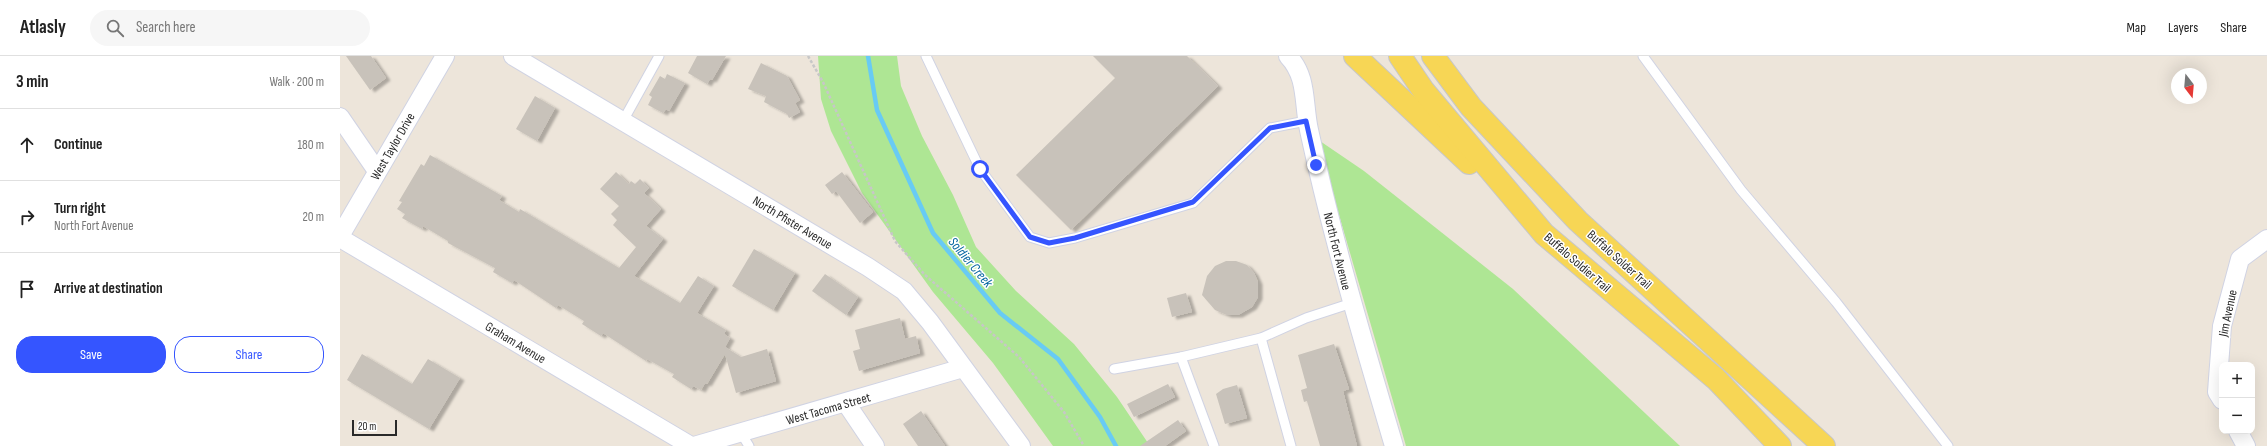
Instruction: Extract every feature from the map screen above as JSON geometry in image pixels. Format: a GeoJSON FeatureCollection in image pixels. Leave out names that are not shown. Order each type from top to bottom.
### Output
{"type":"FeatureCollection","features":[{"type":"Feature","properties":{"kind":"main road"},"geometry":{"type":"LineString","coordinates":[[1355,56],[1544,234]]}},
{"type":"Feature","properties":{"kind":"main road","name":"Buffalo Soldier Trail"},"geometry":{"type":"LineString","coordinates":[[1400,56],[1424,90],[1544,234],[1716,379],[1780,446]]}},
{"type":"Feature","properties":{"kind":"main road","name":"Buffalo Solder Trail"},"geometry":{"type":"LineString","coordinates":[[1433,56],[1471,106],[1578,220],[1824,446]]}},
{"type":"Feature","properties":{"kind":"street","name":"West Taylor Drive"},"geometry":{"type":"LineString","coordinates":[[340,237],[445,56]]}},
{"type":"Feature","properties":{"kind":"street","name":"North Pfister Avenue"},"geometry":{"type":"LineString","coordinates":[[513,56],[868,267],[904,291],[930,322],[1021,446]]}},
{"type":"Feature","properties":{"kind":"street","name":"North Fort Avenue"},"geometry":{"type":"LineString","coordinates":[[1288,56],[1296,64],[1304,83],[1306,121],[1352,303],[1394,446]]}},
{"type":"Feature","properties":{"kind":"street"},"geometry":{"type":"LineString","coordinates":[[340,117],[377,171]]}},
{"type":"Feature","properties":{"kind":"street","name":"Graham Avenue"},"geometry":{"type":"LineString","coordinates":[[340,237],[693,446]]}},
{"type":"Feature","properties":{"kind":"street","name":"Jim Avenue"},"geometry":{"type":"LineString","coordinates":[[2221,398],[2218,392],[2222,326],[2240,259],[2267,239]]}},
{"type":"Feature","properties":{"kind":"street","name":"West Tacoma Street"},"geometry":{"type":"LineString","coordinates":[[693,446],[745,439],[846,403],[963,368]]}},
{"type":"Feature","properties":{"kind":"street"},"geometry":{"type":"LineString","coordinates":[[846,403],[875,446]]}},
{"type":"Feature","properties":{"kind":"street"},"geometry":{"type":"LineString","coordinates":[[2240,434],[2246,446]]}},
{"type":"Feature","properties":{"kind":"lane"},"geometry":{"type":"LineString","coordinates":[[623,121],[659,56]]}},
{"type":"Feature","properties":{"kind":"lane"},"geometry":{"type":"LineString","coordinates":[[926,56],[980,169],[1030,237],[1049,243],[1075,238],[1193,202],[1270,128],[1306,121]]}},
{"type":"Feature","properties":{"kind":"lane"},"geometry":{"type":"LineString","coordinates":[[1643,56],[1741,190],[1836,302],[1948,446]]}},
{"type":"Feature","properties":{"kind":"lane"},"geometry":{"type":"LineString","coordinates":[[1114,369],[1181,357],[1261,338],[1306,318],[1352,303]]}},
{"type":"Feature","properties":{"kind":"lane"},"geometry":{"type":"LineString","coordinates":[[1261,338],[1291,446]]}},
{"type":"Feature","properties":{"kind":"lane"},"geometry":{"type":"LineString","coordinates":[[1181,357],[1214,446]]}},
{"type":"Feature","properties":{"kind":"path"},"geometry":{"type":"LineString","coordinates":[[808,56],[823,82],[895,241],[925,276],[1019,357],[1064,412],[1084,446]]}},
{"type":"Feature","properties":{"kind":"green space"},"geometry":{"type":"Polygon","coordinates":[[[818,56],[897,56],[901,86],[922,136],[953,195],[976,247],[1016,291],[1074,344],[1117,397],[1150,446],[1053,446],[993,363],[933,292],[862,193],[831,131],[821,99],[818,56]]]}},
{"type":"Feature","properties":{"kind":"green space"},"geometry":{"type":"Polygon","coordinates":[[[1317,139],[1364,171],[1513,289],[1680,446],[1406,446],[1317,139]]]}},
{"type":"Feature","properties":{"kind":"building"},"geometry":{"type":"Polygon","coordinates":[[[346,56],[371,56],[386,78],[370,90],[346,56]]]}},
{"type":"Feature","properties":{"kind":"building"},"geometry":{"type":"Polygon","coordinates":[[[697,56],[726,56],[712,80],[710,79],[707,84],[688,73],[697,56]]]}},
{"type":"Feature","properties":{"kind":"building"},"geometry":{"type":"Polygon","coordinates":[[[1093,56],[1187,56],[1218,86],[1071,230],[1016,175],[1115,78],[1093,56]]]}},
{"type":"Feature","properties":{"kind":"building"},"geometry":{"type":"Polygon","coordinates":[[[761,63],[787,76],[800,100],[795,103],[800,112],[789,118],[787,114],[764,102],[766,96],[748,89],[761,63]]]}},
{"type":"Feature","properties":{"kind":"building"},"geometry":{"type":"Polygon","coordinates":[[[667,74],[685,83],[669,111],[666,109],[663,113],[648,105],[652,97],[649,95],[660,76],[665,79],[667,74]]]}},
{"type":"Feature","properties":{"kind":"building"},"geometry":{"type":"Polygon","coordinates":[[[535,96],[555,108],[537,141],[516,129],[535,96]]]}},
{"type":"Feature","properties":{"kind":"building"},"geometry":{"type":"Polygon","coordinates":[[[430,155],[502,196],[499,200],[519,212],[520,209],[619,268],[636,247],[613,225],[617,220],[611,214],[619,206],[600,189],[616,172],[629,184],[631,181],[635,184],[640,179],[649,188],[644,193],[661,209],[646,226],[663,239],[634,276],[680,303],[698,276],[714,286],[697,313],[726,330],[724,334],[730,338],[725,347],[741,357],[767,349],[776,381],[736,393],[725,354],[707,384],[705,383],[701,390],[693,386],[691,389],[672,377],[674,374],[647,359],[646,361],[603,333],[601,336],[582,324],[584,321],[558,305],[556,308],[514,280],[512,283],[493,272],[495,268],[448,243],[448,241],[423,226],[422,229],[402,218],[405,214],[397,209],[402,202],[399,201],[421,164],[424,166],[430,155]]]}},
{"type":"Feature","properties":{"kind":"building"},"geometry":{"type":"Polygon","coordinates":[[[842,172],[873,212],[860,223],[836,191],[832,194],[825,185],[842,172]]]}},
{"type":"Feature","properties":{"kind":"building"},"geometry":{"type":"Polygon","coordinates":[[[754,249],[795,273],[773,310],[732,286],[754,249]]]}},
{"type":"Feature","properties":{"kind":"building"},"geometry":{"type":"Polygon","coordinates":[[[1226,261],[1236,261],[1247,265],[1254,273],[1258,282],[1258,297],[1252,307],[1238,315],[1227,315],[1215,310],[1202,295],[1207,276],[1215,266],[1226,261]]]}},
{"type":"Feature","properties":{"kind":"building"},"geometry":{"type":"Polygon","coordinates":[[[825,274],[858,297],[846,315],[812,291],[825,274]]]}},
{"type":"Feature","properties":{"kind":"building"},"geometry":{"type":"Polygon","coordinates":[[[1186,293],[1192,312],[1172,317],[1167,298],[1186,293]]]}},
{"type":"Feature","properties":{"kind":"building"},"geometry":{"type":"Polygon","coordinates":[[[900,318],[905,339],[916,336],[920,353],[859,371],[853,351],[860,349],[855,330],[900,318]]]}},
{"type":"Feature","properties":{"kind":"building"},"geometry":{"type":"Polygon","coordinates":[[[1334,344],[1349,389],[1343,391],[1357,446],[1320,446],[1307,401],[1304,402],[1301,390],[1307,388],[1298,355],[1334,344]]]}},
{"type":"Feature","properties":{"kind":"building"},"geometry":{"type":"Polygon","coordinates":[[[362,354],[412,384],[428,359],[460,378],[429,429],[347,380],[362,354]]]}},
{"type":"Feature","properties":{"kind":"building"},"geometry":{"type":"Polygon","coordinates":[[[1168,384],[1175,397],[1134,417],[1127,404],[1168,384]]]}},
{"type":"Feature","properties":{"kind":"building"},"geometry":{"type":"Polygon","coordinates":[[[1237,385],[1247,418],[1225,424],[1216,394],[1223,389],[1237,385]]]}},
{"type":"Feature","properties":{"kind":"building"},"geometry":{"type":"Polygon","coordinates":[[[921,411],[945,446],[918,446],[903,424],[921,411]]]}},
{"type":"Feature","properties":{"kind":"building"},"geometry":{"type":"Polygon","coordinates":[[[1178,420],[1186,431],[1165,446],[1140,446],[1178,420]]]}},
{"type":"Feature","properties":{"kind":"waterway","name":"Soldier Creek"},"geometry":{"type":"LineString","coordinates":[[868,56],[877,110],[933,233],[1000,313],[1058,359],[1100,417],[1116,446]]}},
{"type":"Feature","properties":{"kind":"route"},"geometry":{"type":"LineString","coordinates":[[980,169],[1030,237],[1049,243],[1075,238],[1193,202],[1270,128],[1306,121],[1316,165]]}}]}
